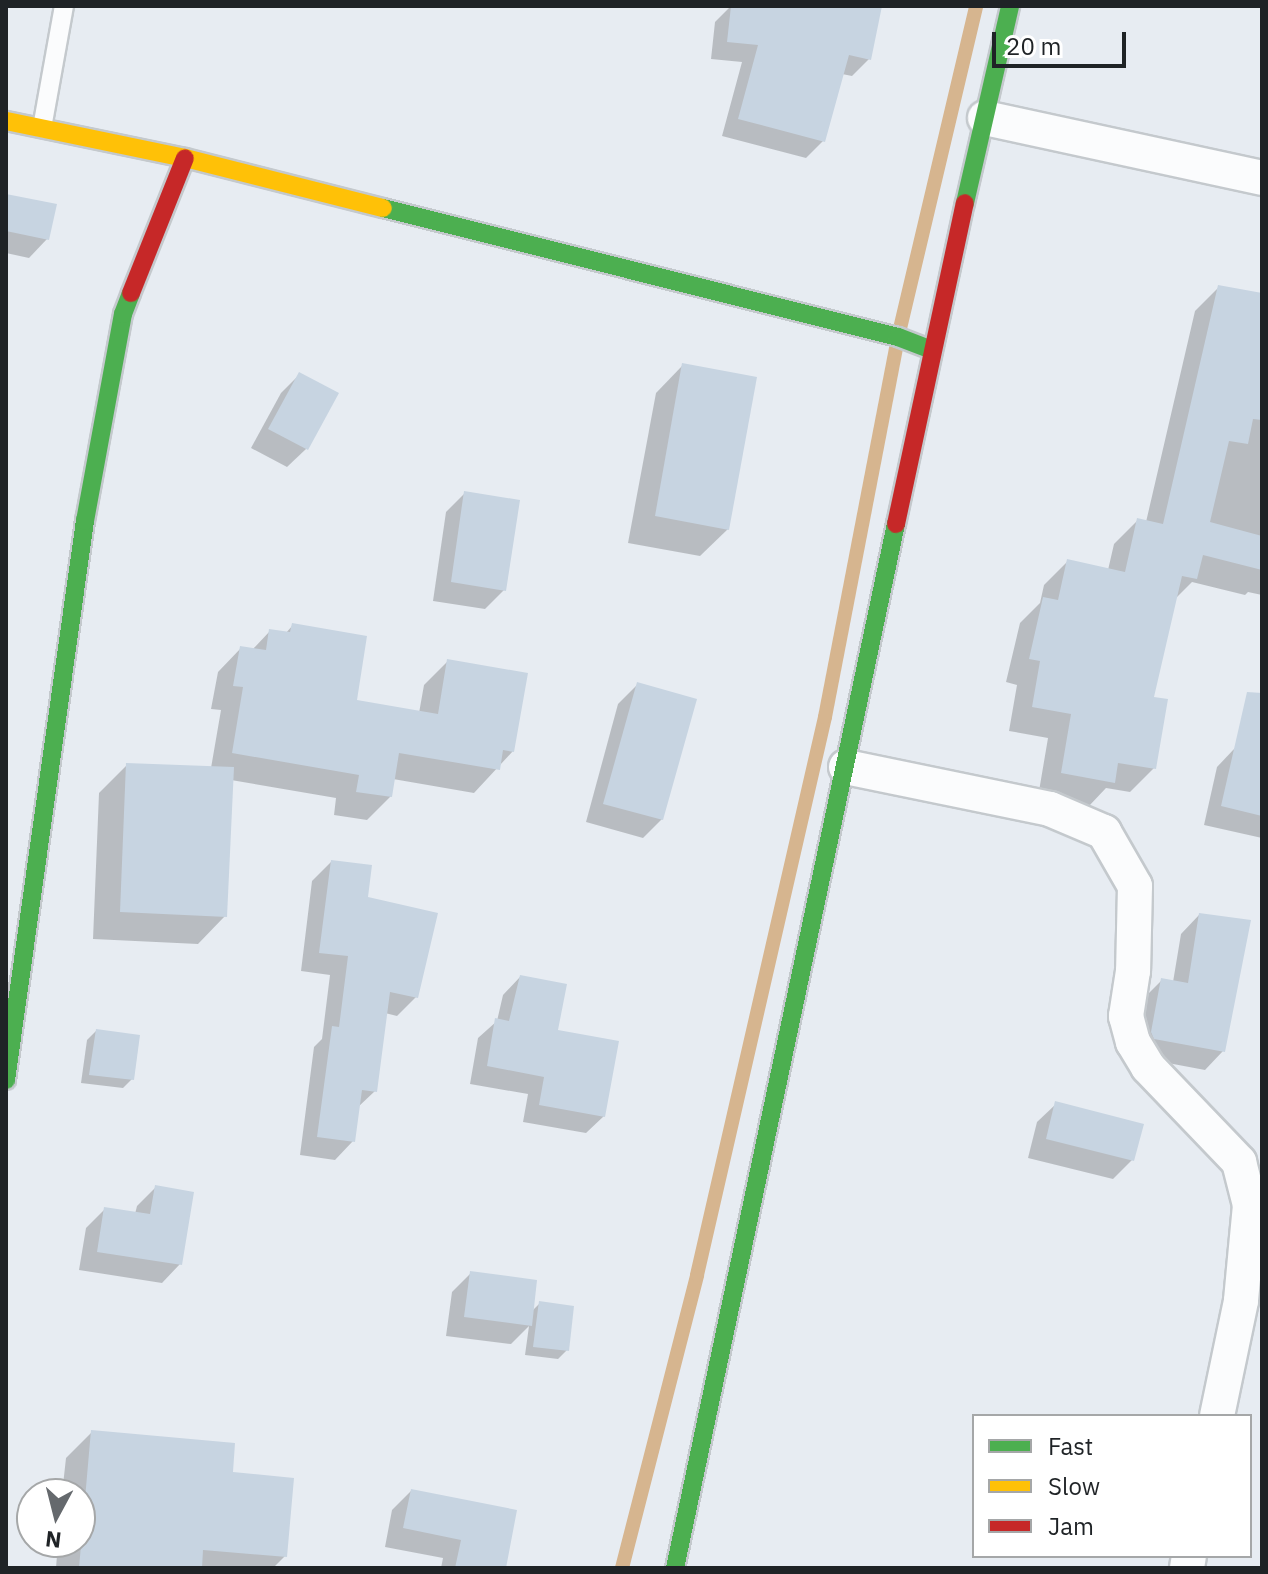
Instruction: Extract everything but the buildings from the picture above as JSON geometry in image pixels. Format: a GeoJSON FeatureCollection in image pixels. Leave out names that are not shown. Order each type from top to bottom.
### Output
{"type":"FeatureCollection","features":[{"type":"Feature","properties":{"kind":"street"},"geometry":{"type":"LineString","coordinates":[[675,1568],[932,350],[1010,6]]}},
{"type":"Feature","properties":{"kind":"street"},"geometry":{"type":"LineString","coordinates":[[985,118],[1262,178]]}},
{"type":"Feature","properties":{"kind":"street"},"geometry":{"type":"LineString","coordinates":[[6,121],[185,158],[883,333],[932,350]]}},
{"type":"Feature","properties":{"kind":"street"},"geometry":{"type":"LineString","coordinates":[[6,1080],[85,521],[123,314],[185,158]]}},
{"type":"Feature","properties":{"kind":"street"},"geometry":{"type":"LineString","coordinates":[[846,767],[1050,809],[1104,832],[1135,886],[1133,971],[1126,1016],[1133,1042],[1148,1067],[1239,1162],[1250,1205],[1241,1301],[1217,1414]]}},
{"type":"Feature","properties":{"kind":"lane"},"geometry":{"type":"LineString","coordinates":[[42,128],[64,6]]}},
{"type":"Feature","properties":{"kind":"waterway"},"geometry":{"type":"LineString","coordinates":[[622,1568],[697,1275],[825,717],[898,337],[976,6]]}},
{"type":"Feature","properties":{"kind":"traffic: fast"},"geometry":{"type":"LineString","coordinates":[[965,203],[1010,6]]}},
{"type":"Feature","properties":{"kind":"traffic: fast"},"geometry":{"type":"LineString","coordinates":[[383,208],[898,337],[932,350]]}},
{"type":"Feature","properties":{"kind":"traffic: fast"},"geometry":{"type":"LineString","coordinates":[[6,1080],[85,521],[123,314],[131,293]]}},
{"type":"Feature","properties":{"kind":"traffic: fast"},"geometry":{"type":"LineString","coordinates":[[675,1568],[896,524]]}},
{"type":"Feature","properties":{"kind":"traffic: slow"},"geometry":{"type":"LineString","coordinates":[[6,121],[185,158],[383,208]]}},
{"type":"Feature","properties":{"kind":"traffic: jam"},"geometry":{"type":"LineString","coordinates":[[131,293],[185,158]]}},
{"type":"Feature","properties":{"kind":"traffic: jam"},"geometry":{"type":"LineString","coordinates":[[896,524],[965,203]]}}]}
